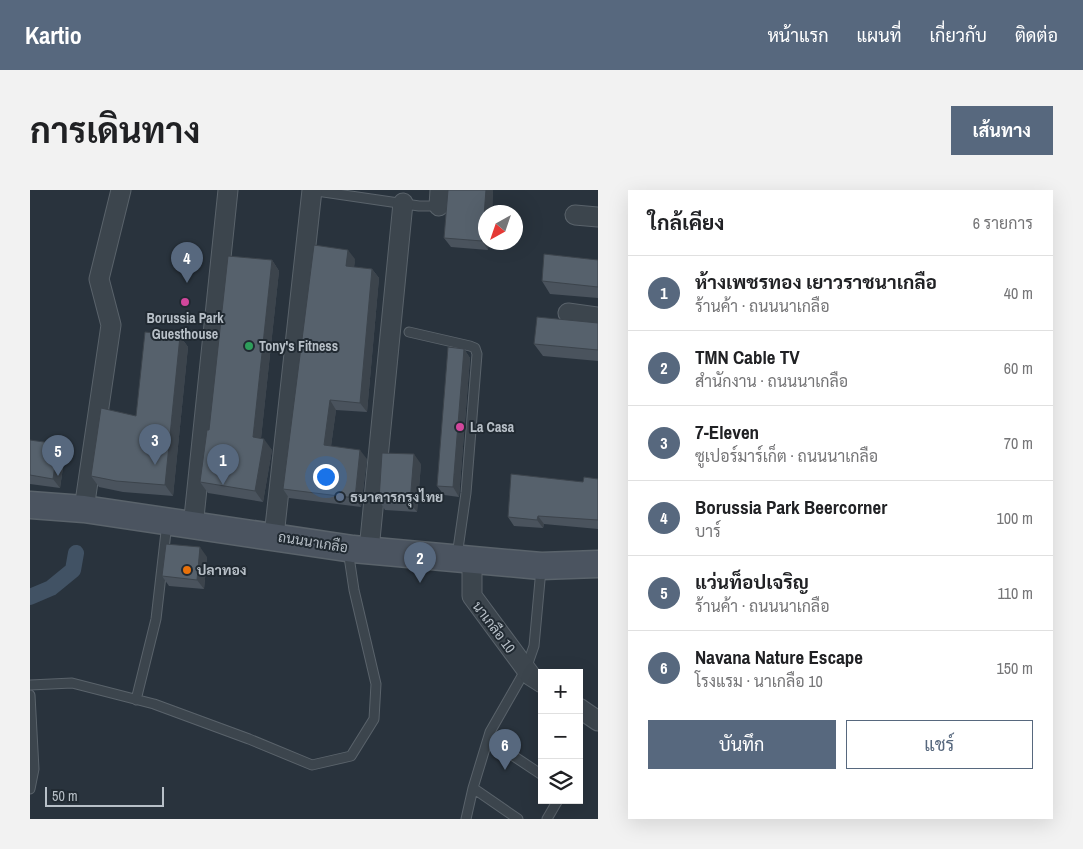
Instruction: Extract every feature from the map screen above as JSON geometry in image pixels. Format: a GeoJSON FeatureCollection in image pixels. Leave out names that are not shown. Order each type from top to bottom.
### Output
{"type":"FeatureCollection","features":[{"type":"Feature","properties":{"kind":"street"},"geometry":{"type":"LineString","coordinates":[[84,509],[112,325],[99,280],[120,190]]}},
{"type":"Feature","properties":{"kind":"street"},"geometry":{"type":"LineString","coordinates":[[193,527],[228,190]]}},
{"type":"Feature","properties":{"kind":"street"},"geometry":{"type":"LineString","coordinates":[[274,536],[312,190]]}},
{"type":"Feature","properties":{"kind":"street"},"geometry":{"type":"LineString","coordinates":[[358,549],[403,203]]}},
{"type":"Feature","properties":{"kind":"street"},"geometry":{"type":"LineString","coordinates":[[575,215],[598,217]]}},
{"type":"Feature","properties":{"kind":"street"},"geometry":{"type":"LineString","coordinates":[[568,313],[598,317]]}},
{"type":"Feature","properties":{"kind":"street","name":"ถนนนาเกลือ"},"geometry":{"type":"LineString","coordinates":[[30,506],[84,509],[193,527],[274,536],[358,549],[541,566],[598,564]]}},
{"type":"Feature","properties":{"kind":"street","name":"นาเกลือ 10"},"geometry":{"type":"LineString","coordinates":[[464,559],[472,596],[531,676],[538,680]]}},
{"type":"Feature","properties":{"kind":"street"},"geometry":{"type":"LineString","coordinates":[[583,711],[598,721]]}},
{"type":"Feature","properties":{"kind":"lane"},"geometry":{"type":"LineString","coordinates":[[308,190],[419,206],[439,198]]}},
{"type":"Feature","properties":{"kind":"lane"},"geometry":{"type":"LineString","coordinates":[[409,332],[470,346],[474,348],[477,354],[466,494],[464,559]]}},
{"type":"Feature","properties":{"kind":"lane"},"geometry":{"type":"LineString","coordinates":[[136,700],[156,619],[167,522]]}},
{"type":"Feature","properties":{"kind":"lane"},"geometry":{"type":"LineString","coordinates":[[30,685],[72,683],[154,704],[249,739],[312,765],[351,756],[374,719],[376,684],[354,590],[358,549]]}},
{"type":"Feature","properties":{"kind":"lane"},"geometry":{"type":"LineString","coordinates":[[466,819],[488,739],[526,669],[537,634],[541,566]]}},
{"type":"Feature","properties":{"kind":"lane"},"geometry":{"type":"LineString","coordinates":[[30,694],[34,769],[30,789]]}},
{"type":"Feature","properties":{"kind":"lane"},"geometry":{"type":"LineString","coordinates":[[488,739],[538,772]]}},
{"type":"Feature","properties":{"kind":"lane"},"geometry":{"type":"LineString","coordinates":[[473,788],[518,819]]}},
{"type":"Feature","properties":{"kind":"lane"},"geometry":{"type":"LineString","coordinates":[[546,819],[555,804]]}},
{"type":"Feature","properties":{"kind":"building"},"geometry":{"type":"Polygon","coordinates":[[[448,190],[486,190],[485,205],[478,205],[478,241],[444,238],[448,190]]]}},
{"type":"Feature","properties":{"kind":"building"},"geometry":{"type":"Polygon","coordinates":[[[314,245],[348,250],[346,266],[372,269],[360,403],[330,400],[324,445],[360,450],[355,498],[283,489],[314,245]]]}},
{"type":"Feature","properties":{"kind":"building"},"geometry":{"type":"Polygon","coordinates":[[[544,254],[598,260],[598,287],[542,281],[544,254]]]}},
{"type":"Feature","properties":{"kind":"building"},"geometry":{"type":"Polygon","coordinates":[[[228,256],[272,260],[253,437],[264,439],[255,491],[200,482],[207,430],[209,430],[228,256]]]}},
{"type":"Feature","properties":{"kind":"building"},"geometry":{"type":"Polygon","coordinates":[[[537,317],[598,323],[598,350],[534,344],[537,317]]]}},
{"type":"Feature","properties":{"kind":"building"},"geometry":{"type":"Polygon","coordinates":[[[145,332],[180,336],[165,485],[116,481],[91,476],[101,408],[136,416],[145,332]]]}},
{"type":"Feature","properties":{"kind":"building"},"geometry":{"type":"Polygon","coordinates":[[[448,347],[464,349],[453,487],[437,486],[448,347]]]}},
{"type":"Feature","properties":{"kind":"building"},"geometry":{"type":"Polygon","coordinates":[[[30,440],[58,444],[53,479],[30,475],[30,440]]]}},
{"type":"Feature","properties":{"kind":"building"},"geometry":{"type":"Polygon","coordinates":[[[382,453],[414,454],[410,503],[379,500],[382,453]]]}},
{"type":"Feature","properties":{"kind":"building"},"geometry":{"type":"Polygon","coordinates":[[[511,474],[583,482],[584,477],[598,479],[598,520],[538,516],[537,520],[508,517],[511,474]]]}},
{"type":"Feature","properties":{"kind":"building"},"geometry":{"type":"Polygon","coordinates":[[[166,544],[200,547],[197,580],[162,576],[166,544]]]}},
{"type":"Feature","properties":{"kind":"waterway"},"geometry":{"type":"LineString","coordinates":[[30,597],[51,588],[73,570],[76,553]]}},
{"type":"Feature","properties":{"kind":"place","name":"Borussia Park Beercorner"},"geometry":{"type":"Point","coordinates":[187,283]}},
{"type":"Feature","properties":{"kind":"place","name":"Borussia Park Guesthouse"},"geometry":{"type":"Point","coordinates":[185,302]}},
{"type":"Feature","properties":{"kind":"place","name":"Tony's Fitness"},"geometry":{"type":"Point","coordinates":[249,346]}},
{"type":"Feature","properties":{"kind":"place","name":"La Casa"},"geometry":{"type":"Point","coordinates":[460,427]}},
{"type":"Feature","properties":{"kind":"place","name":"7-Eleven"},"geometry":{"type":"Point","coordinates":[155,465]}},
{"type":"Feature","properties":{"kind":"place","name":"แว่นท็อปเจริญ"},"geometry":{"type":"Point","coordinates":[58,476]}},
{"type":"Feature","properties":{"kind":"place","name":"ห้างเพชรทอง เยาวราชนาเกลือ"},"geometry":{"type":"Point","coordinates":[223,485]}},
{"type":"Feature","properties":{"kind":"place","name":"ธนาคารกรุงไทย"},"geometry":{"type":"Point","coordinates":[340,497]}},
{"type":"Feature","properties":{"kind":"place","name":"ปลาทอง"},"geometry":{"type":"Point","coordinates":[187,570]}},
{"type":"Feature","properties":{"kind":"place","name":"TMN Cable TV"},"geometry":{"type":"Point","coordinates":[420,583]}},
{"type":"Feature","properties":{"kind":"place","name":"Navana Nature Escape"},"geometry":{"type":"Point","coordinates":[505,770]}}]}
